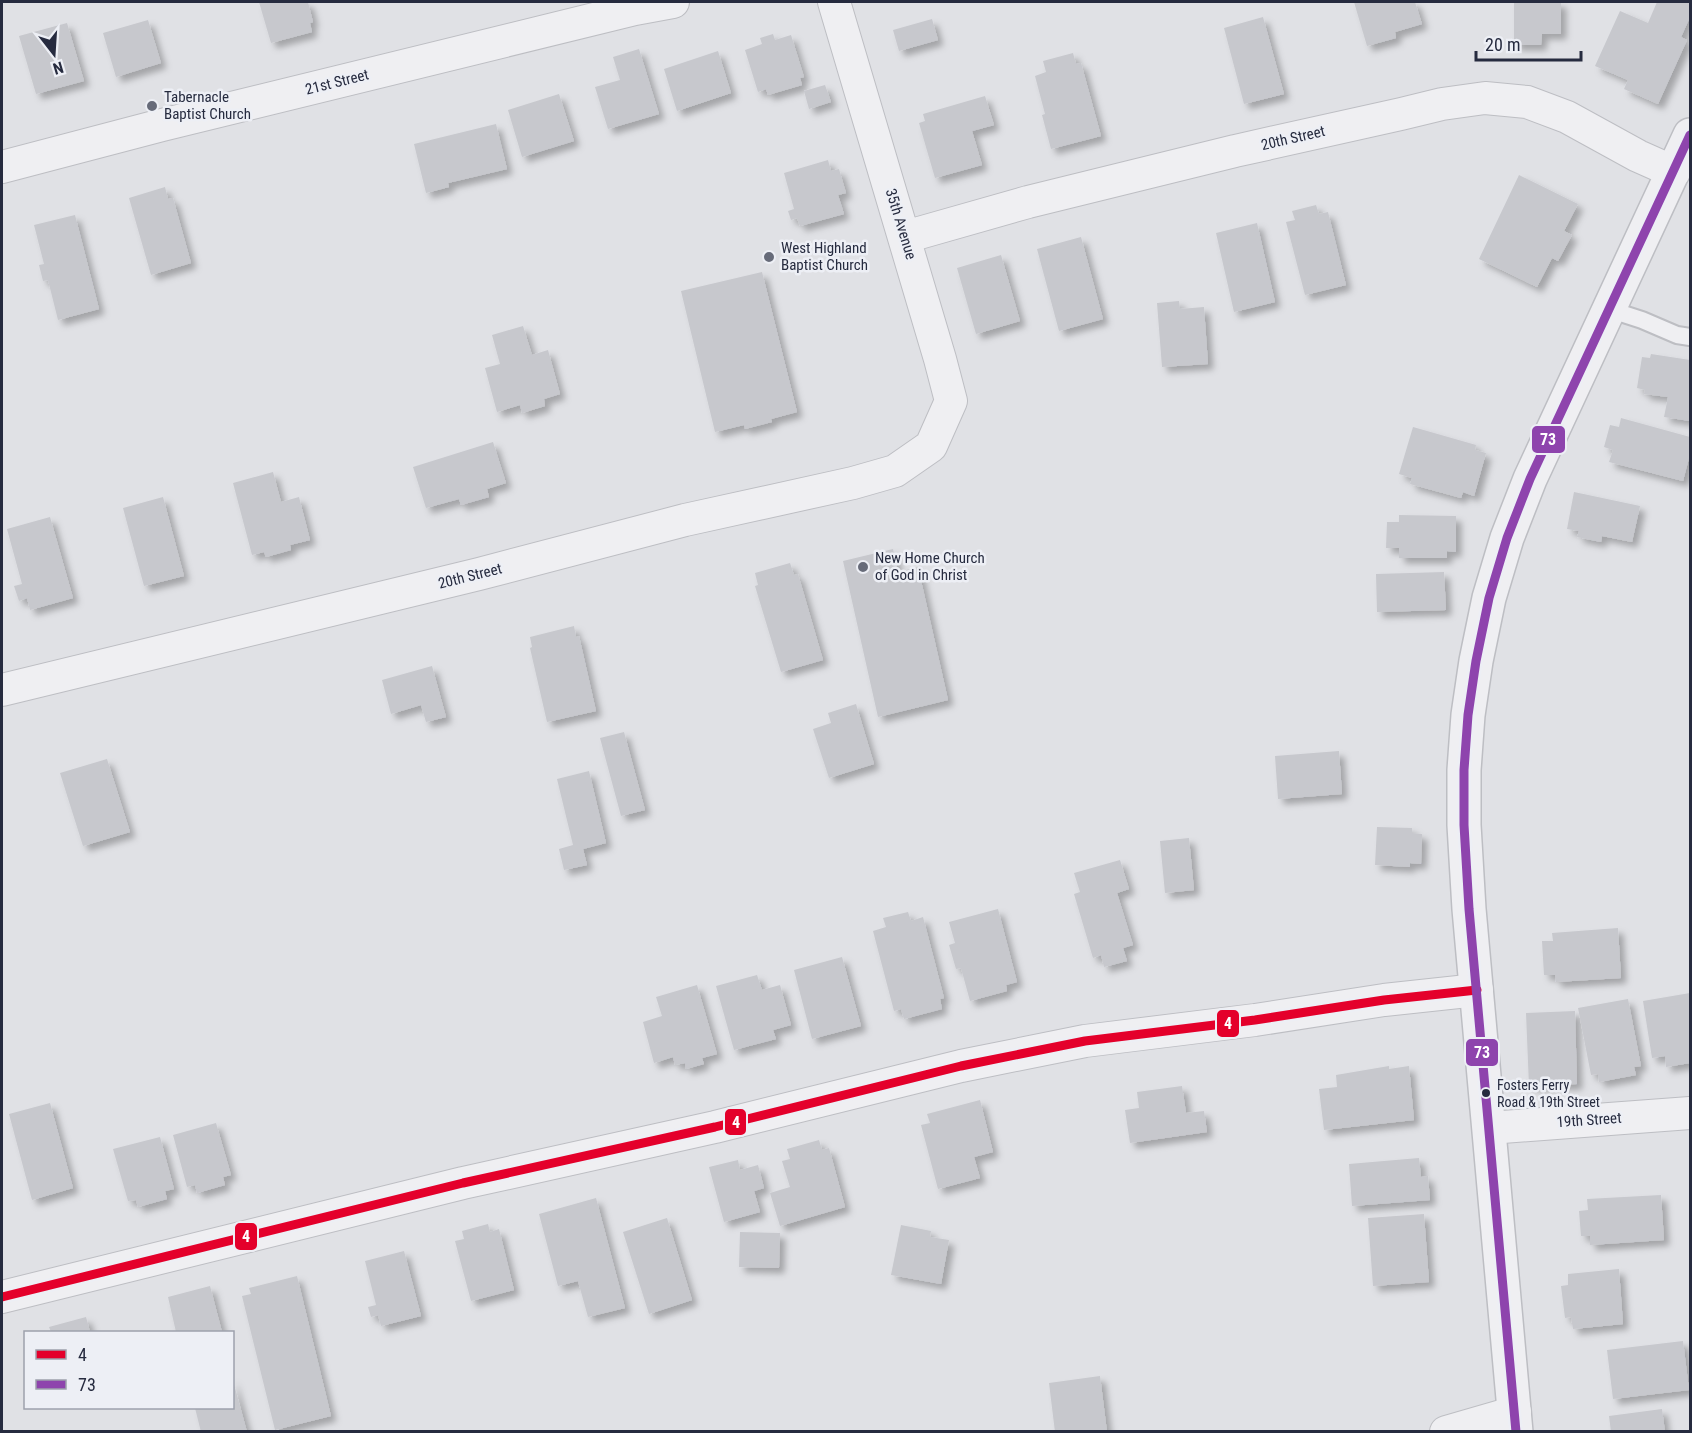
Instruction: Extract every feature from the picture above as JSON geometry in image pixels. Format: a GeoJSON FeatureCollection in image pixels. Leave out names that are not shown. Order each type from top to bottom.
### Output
{"type":"FeatureCollection","features":[{"type":"Feature","properties":{"kind":"street","name":"21st Street"},"geometry":{"type":"LineString","coordinates":[[2,167],[185,119],[635,9],[673,2]]}},
{"type":"Feature","properties":{"kind":"street","name":"35th Avenue"},"geometry":{"type":"LineString","coordinates":[[834,2],[905,237],[951,401],[932,446]]}},
{"type":"Feature","properties":{"kind":"street","name":"20th Street"},"geometry":{"type":"LineString","coordinates":[[905,237],[1028,202],[1235,151],[1442,104],[1485,98],[1527,102],[1567,117],[1638,156],[1674,172]]}},
{"type":"Feature","properties":{"kind":"street"},"geometry":{"type":"LineString","coordinates":[[1446,1431],[1516,1422],[1469,909],[1464,825],[1464,770],[1468,715],[1476,660],[1489,598],[1507,538],[1530,478],[1690,135]]}},
{"type":"Feature","properties":{"kind":"street","name":"20th Street"},"geometry":{"type":"LineString","coordinates":[[2,690],[479,574],[685,520],[853,483],[895,471],[932,446]]}},
{"type":"Feature","properties":{"kind":"street"},"geometry":{"type":"LineString","coordinates":[[2,1297],[463,1183],[715,1127],[961,1066],[1085,1041],[1255,1020],[1384,1000],[1477,990]]}},
{"type":"Feature","properties":{"kind":"street","name":"19th Street"},"geometry":{"type":"LineString","coordinates":[[1489,1128],[1690,1113]]}},
{"type":"Feature","properties":{"kind":"lane"},"geometry":{"type":"LineString","coordinates":[[1608,309],[1677,335],[1690,337]]}},
{"type":"Feature","properties":{"kind":"building"},"geometry":{"type":"Polygon","coordinates":[[[259,2],[308,2],[313,22],[310,23],[312,32],[271,43],[259,2]]]}},
{"type":"Feature","properties":{"kind":"building"},"geometry":{"type":"Polygon","coordinates":[[[1354,2],[1415,2],[1422,24],[1395,32],[1396,38],[1367,46],[1354,2]]]}},
{"type":"Feature","properties":{"kind":"building"},"geometry":{"type":"Polygon","coordinates":[[[1514,2],[1561,2],[1561,34],[1542,34],[1541,45],[1514,45],[1514,2]]]}},
{"type":"Feature","properties":{"kind":"building"},"geometry":{"type":"Polygon","coordinates":[[[1657,2],[1690,3],[1690,17],[1681,37],[1687,40],[1658,104],[1624,89],[1628,80],[1595,66],[1620,11],[1648,23],[1657,2]]]}},
{"type":"Feature","properties":{"kind":"building"},"geometry":{"type":"Polygon","coordinates":[[[1263,17],[1284,94],[1244,104],[1224,28],[1263,17]]]}},
{"type":"Feature","properties":{"kind":"building"},"geometry":{"type":"Polygon","coordinates":[[[932,19],[938,40],[899,51],[893,30],[932,19]]]}},
{"type":"Feature","properties":{"kind":"building"},"geometry":{"type":"Polygon","coordinates":[[[148,20],[161,63],[116,77],[103,33],[148,20]]]}},
{"type":"Feature","properties":{"kind":"building"},"geometry":{"type":"Polygon","coordinates":[[[67,23],[84,81],[36,94],[19,36],[67,23]]]}},
{"type":"Feature","properties":{"kind":"building"},"geometry":{"type":"Polygon","coordinates":[[[773,34],[775,40],[791,35],[804,77],[800,78],[802,85],[768,95],[766,89],[758,92],[745,50],[762,44],[760,38],[773,34]]]}},
{"type":"Feature","properties":{"kind":"building"},"geometry":{"type":"Polygon","coordinates":[[[639,49],[659,114],[608,129],[595,87],[620,80],[613,57],[639,49]]]}},
{"type":"Feature","properties":{"kind":"building"},"geometry":{"type":"Polygon","coordinates":[[[718,51],[731,93],[677,111],[664,69],[718,51]]]}},
{"type":"Feature","properties":{"kind":"building"},"geometry":{"type":"Polygon","coordinates":[[[1073,53],[1076,64],[1081,63],[1101,136],[1051,149],[1035,76],[1046,72],[1043,61],[1073,53]]]}},
{"type":"Feature","properties":{"kind":"building"},"geometry":{"type":"Polygon","coordinates":[[[825,85],[831,102],[809,109],[804,91],[825,85]]]}},
{"type":"Feature","properties":{"kind":"building"},"geometry":{"type":"Polygon","coordinates":[[[559,94],[574,141],[522,157],[508,110],[559,94]]]}},
{"type":"Feature","properties":{"kind":"building"},"geometry":{"type":"Polygon","coordinates":[[[985,96],[994,125],[972,131],[982,165],[935,178],[919,123],[925,121],[923,114],[985,96]]]}},
{"type":"Feature","properties":{"kind":"building"},"geometry":{"type":"Polygon","coordinates":[[[496,124],[507,169],[448,183],[449,187],[426,193],[414,144],[496,124]]]}},
{"type":"Feature","properties":{"kind":"building"},"geometry":{"type":"Polygon","coordinates":[[[828,160],[831,171],[839,169],[846,193],[838,195],[844,214],[800,226],[797,218],[791,220],[788,211],[794,209],[784,173],[828,160]]]}},
{"type":"Feature","properties":{"kind":"building"},"geometry":{"type":"Polygon","coordinates":[[[1519,175],[1578,204],[1564,231],[1572,235],[1558,261],[1552,258],[1537,287],[1479,259],[1519,175]]]}},
{"type":"Feature","properties":{"kind":"building"},"geometry":{"type":"Polygon","coordinates":[[[165,187],[168,199],[173,198],[191,263],[151,275],[129,198],[165,187]]]}},
{"type":"Feature","properties":{"kind":"building"},"geometry":{"type":"Polygon","coordinates":[[[1316,205],[1319,214],[1328,212],[1346,285],[1305,295],[1286,222],[1295,220],[1292,211],[1316,205]]]}},
{"type":"Feature","properties":{"kind":"building"},"geometry":{"type":"Polygon","coordinates":[[[75,215],[99,309],[58,320],[48,280],[43,281],[39,265],[44,264],[34,225],[75,215]]]}},
{"type":"Feature","properties":{"kind":"building"},"geometry":{"type":"Polygon","coordinates":[[[1257,223],[1275,302],[1234,312],[1216,233],[1257,223]]]}},
{"type":"Feature","properties":{"kind":"building"},"geometry":{"type":"Polygon","coordinates":[[[1081,237],[1103,319],[1059,331],[1037,249],[1081,237]]]}},
{"type":"Feature","properties":{"kind":"building"},"geometry":{"type":"Polygon","coordinates":[[[1001,255],[1020,321],[976,334],[957,268],[1001,255]]]}},
{"type":"Feature","properties":{"kind":"building"},"geometry":{"type":"Polygon","coordinates":[[[762,272],[797,412],[745,429],[744,425],[715,432],[681,291],[762,272]]]}},
{"type":"Feature","properties":{"kind":"building"},"geometry":{"type":"Polygon","coordinates":[[[1179,301],[1180,309],[1204,307],[1208,364],[1162,367],[1157,303],[1179,301]]]}},
{"type":"Feature","properties":{"kind":"building"},"geometry":{"type":"Polygon","coordinates":[[[523,326],[532,355],[548,350],[560,394],[544,399],[545,406],[522,413],[520,405],[497,412],[485,368],[500,364],[492,335],[523,326]]]}},
{"type":"Feature","properties":{"kind":"building"},"geometry":{"type":"Polygon","coordinates":[[[1651,354],[1690,360],[1690,421],[1664,417],[1668,397],[1644,394],[1645,390],[1637,388],[1642,357],[1650,358],[1651,354]]]}},
{"type":"Feature","properties":{"kind":"building"},"geometry":{"type":"Polygon","coordinates":[[[1621,418],[1690,437],[1690,454],[1683,481],[1609,462],[1613,450],[1604,447],[1610,425],[1619,427],[1621,418]]]}},
{"type":"Feature","properties":{"kind":"building"},"geometry":{"type":"Polygon","coordinates":[[[1413,427],[1476,445],[1475,450],[1486,453],[1474,496],[1463,492],[1461,498],[1410,484],[1412,478],[1399,474],[1413,427]]]}},
{"type":"Feature","properties":{"kind":"building"},"geometry":{"type":"Polygon","coordinates":[[[493,442],[506,483],[487,489],[489,497],[461,505],[459,499],[426,508],[413,467],[493,442]]]}},
{"type":"Feature","properties":{"kind":"building"},"geometry":{"type":"Polygon","coordinates":[[[273,472],[281,502],[299,497],[310,540],[290,545],[291,550],[266,557],[264,552],[252,555],[233,483],[273,472]]]}},
{"type":"Feature","properties":{"kind":"building"},"geometry":{"type":"Polygon","coordinates":[[[1574,492],[1640,506],[1632,542],[1602,536],[1601,542],[1577,537],[1579,531],[1567,529],[1574,492]]]}},
{"type":"Feature","properties":{"kind":"building"},"geometry":{"type":"Polygon","coordinates":[[[163,497],[184,576],[144,586],[123,508],[163,497]]]}},
{"type":"Feature","properties":{"kind":"building"},"geometry":{"type":"Polygon","coordinates":[[[1399,515],[1456,516],[1456,552],[1447,551],[1447,558],[1399,558],[1399,548],[1386,548],[1387,522],[1399,522],[1399,515]]]}},
{"type":"Feature","properties":{"kind":"building"},"geometry":{"type":"Polygon","coordinates":[[[50,517],[73,598],[30,610],[27,598],[19,601],[14,586],[22,584],[7,529],[50,517]]]}},
{"type":"Feature","properties":{"kind":"building"},"geometry":{"type":"Polygon","coordinates":[[[893,549],[898,572],[918,567],[948,700],[878,717],[843,561],[893,549]]]}},
{"type":"Feature","properties":{"kind":"building"},"geometry":{"type":"Polygon","coordinates":[[[790,563],[794,575],[798,574],[823,660],[781,672],[755,586],[758,585],[755,573],[790,563]]]}},
{"type":"Feature","properties":{"kind":"building"},"geometry":{"type":"Polygon","coordinates":[[[1444,572],[1446,610],[1377,612],[1376,574],[1444,572]]]}},
{"type":"Feature","properties":{"kind":"building"},"geometry":{"type":"Polygon","coordinates":[[[574,626],[576,637],[579,636],[596,711],[547,722],[530,648],[532,647],[530,637],[574,626]]]}},
{"type":"Feature","properties":{"kind":"building"},"geometry":{"type":"Polygon","coordinates":[[[432,666],[446,717],[426,722],[421,705],[391,714],[382,680],[432,666]]]}},
{"type":"Feature","properties":{"kind":"building"},"geometry":{"type":"Polygon","coordinates":[[[856,704],[874,764],[829,778],[813,729],[831,723],[828,713],[856,704]]]}},
{"type":"Feature","properties":{"kind":"building"},"geometry":{"type":"Polygon","coordinates":[[[624,732],[645,810],[621,816],[600,738],[624,732]]]}},
{"type":"Feature","properties":{"kind":"building"},"geometry":{"type":"Polygon","coordinates":[[[1339,751],[1342,794],[1278,799],[1275,756],[1339,751]]]}},
{"type":"Feature","properties":{"kind":"building"},"geometry":{"type":"Polygon","coordinates":[[[107,759],[130,832],[83,846],[60,773],[107,759]]]}},
{"type":"Feature","properties":{"kind":"building"},"geometry":{"type":"Polygon","coordinates":[[[589,771],[606,843],[583,849],[587,865],[564,870],[559,849],[573,845],[557,779],[589,771]]]}},
{"type":"Feature","properties":{"kind":"building"},"geometry":{"type":"Polygon","coordinates":[[[1377,827],[1412,828],[1412,833],[1422,834],[1421,864],[1410,863],[1410,867],[1375,865],[1377,827]]]}},
{"type":"Feature","properties":{"kind":"building"},"geometry":{"type":"Polygon","coordinates":[[[1189,838],[1194,890],[1165,893],[1160,841],[1189,838]]]}},
{"type":"Feature","properties":{"kind":"building"},"geometry":{"type":"Polygon","coordinates":[[[1120,860],[1129,889],[1117,893],[1133,945],[1123,948],[1127,961],[1104,967],[1101,955],[1093,958],[1074,894],[1080,892],[1074,873],[1120,860]]]}},
{"type":"Feature","properties":{"kind":"building"},"geometry":{"type":"Polygon","coordinates":[[[998,909],[1017,982],[1006,985],[1007,991],[970,1001],[961,968],[956,969],[949,945],[955,943],[949,922],[998,909]]]}},
{"type":"Feature","properties":{"kind":"building"},"geometry":{"type":"Polygon","coordinates":[[[908,912],[911,921],[923,917],[944,998],[940,999],[942,1009],[904,1019],[901,1009],[894,1011],[873,931],[886,927],[883,918],[908,912]]]}},
{"type":"Feature","properties":{"kind":"building"},"geometry":{"type":"Polygon","coordinates":[[[1618,928],[1621,978],[1556,982],[1555,975],[1544,975],[1542,941],[1553,941],[1552,933],[1618,928]]]}},
{"type":"Feature","properties":{"kind":"building"},"geometry":{"type":"Polygon","coordinates":[[[842,957],[861,1026],[812,1039],[794,970],[842,957]]]}},
{"type":"Feature","properties":{"kind":"building"},"geometry":{"type":"Polygon","coordinates":[[[757,975],[762,990],[780,985],[791,1025],[773,1030],[776,1039],[734,1050],[716,986],[757,975]]]}},
{"type":"Feature","properties":{"kind":"building"},"geometry":{"type":"Polygon","coordinates":[[[697,985],[717,1054],[702,1058],[704,1064],[686,1069],[685,1063],[675,1065],[673,1057],[654,1063],[643,1022],[662,1016],[656,997],[697,985]]]}},
{"type":"Feature","properties":{"kind":"building"},"geometry":{"type":"Polygon","coordinates":[[[1690,993],[1690,1063],[1666,1067],[1665,1056],[1652,1058],[1643,1001],[1690,993]]]}},
{"type":"Feature","properties":{"kind":"building"},"geometry":{"type":"Polygon","coordinates":[[[1628,999],[1641,1066],[1634,1067],[1636,1075],[1599,1082],[1598,1074],[1591,1075],[1578,1008],[1628,999]]]}},
{"type":"Feature","properties":{"kind":"building"},"geometry":{"type":"Polygon","coordinates":[[[1575,1011],[1577,1084],[1529,1086],[1526,1013],[1575,1011]]]}},
{"type":"Feature","properties":{"kind":"building"},"geometry":{"type":"Polygon","coordinates":[[[1389,1066],[1389,1069],[1409,1066],[1414,1120],[1324,1130],[1319,1089],[1337,1087],[1336,1075],[1389,1066]]]}},
{"type":"Feature","properties":{"kind":"building"},"geometry":{"type":"Polygon","coordinates":[[[1182,1086],[1186,1113],[1204,1111],[1207,1132],[1130,1143],[1125,1110],[1139,1108],[1137,1092],[1182,1086]]]}},
{"type":"Feature","properties":{"kind":"building"},"geometry":{"type":"Polygon","coordinates":[[[980,1100],[993,1152],[974,1157],[980,1178],[938,1189],[921,1125],[930,1123],[927,1114],[980,1100]]]}},
{"type":"Feature","properties":{"kind":"building"},"geometry":{"type":"Polygon","coordinates":[[[50,1103],[73,1188],[32,1200],[9,1114],[50,1103]]]}},
{"type":"Feature","properties":{"kind":"building"},"geometry":{"type":"Polygon","coordinates":[[[216,1123],[231,1175],[223,1177],[225,1185],[197,1193],[195,1185],[187,1187],[173,1135],[216,1123]]]}},
{"type":"Feature","properties":{"kind":"building"},"geometry":{"type":"Polygon","coordinates":[[[160,1137],[174,1189],[165,1191],[167,1199],[138,1207],[136,1200],[128,1201],[113,1149],[160,1137]]]}},
{"type":"Feature","properties":{"kind":"building"},"geometry":{"type":"Polygon","coordinates":[[[819,1140],[822,1150],[829,1148],[845,1207],[780,1226],[770,1193],[790,1187],[782,1161],[790,1159],[787,1149],[819,1140]]]}},
{"type":"Feature","properties":{"kind":"building"},"geometry":{"type":"Polygon","coordinates":[[[1419,1158],[1421,1177],[1428,1176],[1430,1200],[1352,1206],[1349,1164],[1419,1158]]]}},
{"type":"Feature","properties":{"kind":"building"},"geometry":{"type":"Polygon","coordinates":[[[738,1160],[740,1170],[758,1165],[764,1188],[754,1191],[760,1212],[724,1222],[709,1167],[738,1160]]]}},
{"type":"Feature","properties":{"kind":"building"},"geometry":{"type":"Polygon","coordinates":[[[1661,1195],[1664,1240],[1590,1245],[1590,1236],[1581,1236],[1579,1211],[1588,1210],[1587,1199],[1661,1195]]]}},
{"type":"Feature","properties":{"kind":"building"},"geometry":{"type":"Polygon","coordinates":[[[596,1198],[625,1308],[588,1317],[578,1281],[558,1286],[539,1214],[596,1198]]]}},
{"type":"Feature","properties":{"kind":"building"},"geometry":{"type":"Polygon","coordinates":[[[1424,1214],[1429,1282],[1373,1286],[1368,1218],[1424,1214]]]}},
{"type":"Feature","properties":{"kind":"building"},"geometry":{"type":"Polygon","coordinates":[[[667,1218],[692,1300],[649,1314],[623,1232],[667,1218]]]}},
{"type":"Feature","properties":{"kind":"building"},"geometry":{"type":"Polygon","coordinates":[[[488,1224],[490,1232],[499,1229],[514,1290],[471,1301],[455,1241],[464,1239],[462,1231],[488,1224]]]}},
{"type":"Feature","properties":{"kind":"building"},"geometry":{"type":"Polygon","coordinates":[[[901,1225],[931,1231],[930,1237],[949,1240],[941,1284],[891,1275],[901,1225]]]}},
{"type":"Feature","properties":{"kind":"building"},"geometry":{"type":"Polygon","coordinates":[[[740,1232],[780,1233],[779,1268],[739,1267],[740,1232]]]}},
{"type":"Feature","properties":{"kind":"building"},"geometry":{"type":"Polygon","coordinates":[[[404,1251],[421,1316],[381,1326],[378,1315],[371,1317],[368,1307],[376,1305],[365,1261],[404,1251]]]}},
{"type":"Feature","properties":{"kind":"building"},"geometry":{"type":"Polygon","coordinates":[[[1619,1269],[1623,1324],[1573,1329],[1571,1317],[1565,1318],[1561,1286],[1568,1285],[1568,1274],[1619,1269]]]}},
{"type":"Feature","properties":{"kind":"building"},"geometry":{"type":"Polygon","coordinates":[[[297,1276],[331,1416],[275,1430],[242,1296],[251,1294],[249,1288],[297,1276]]]}},
{"type":"Feature","properties":{"kind":"building"},"geometry":{"type":"Polygon","coordinates":[[[210,1286],[222,1331],[176,1331],[168,1297],[210,1286]]]}},
{"type":"Feature","properties":{"kind":"building"},"geometry":{"type":"Polygon","coordinates":[[[86,1317],[90,1331],[51,1331],[49,1327],[86,1317]]]}},
{"type":"Feature","properties":{"kind":"building"},"geometry":{"type":"Polygon","coordinates":[[[1683,1341],[1689,1390],[1613,1399],[1607,1350],[1683,1341]]]}},
{"type":"Feature","properties":{"kind":"building"},"geometry":{"type":"Polygon","coordinates":[[[1100,1376],[1107,1432],[1055,1432],[1049,1383],[1100,1376]]]}},
{"type":"Feature","properties":{"kind":"building"},"geometry":{"type":"Polygon","coordinates":[[[234,1384],[247,1432],[201,1432],[195,1409],[234,1409],[234,1384]]]}},
{"type":"Feature","properties":{"kind":"building"},"geometry":{"type":"Polygon","coordinates":[[[1662,1409],[1665,1432],[1611,1432],[1609,1416],[1662,1409]]]}},
{"type":"Feature","properties":{"kind":"transit line","name":"73"},"geometry":{"type":"LineString","coordinates":[[1516,1432],[1469,909],[1464,825],[1464,770],[1468,715],[1489,598],[1507,538],[1530,479],[1690,135]]}},
{"type":"Feature","properties":{"kind":"transit line","name":"4"},"geometry":{"type":"LineString","coordinates":[[2,1297],[463,1183],[715,1127],[961,1066],[1085,1041],[1255,1020],[1384,1000],[1477,990]]}},
{"type":"Feature","properties":{"kind":"place","name":"Tabernacle Baptist Church"},"geometry":{"type":"Point","coordinates":[152,106]}},
{"type":"Feature","properties":{"kind":"place","name":"West Highland Baptist Church"},"geometry":{"type":"Point","coordinates":[769,257]}},
{"type":"Feature","properties":{"kind":"place","name":"New Home Church of God in Christ"},"geometry":{"type":"Point","coordinates":[863,567]}},
{"type":"Feature","properties":{"kind":"place","name":"Fosters Ferry Road & 19th Street"},"geometry":{"type":"Point","coordinates":[1486,1093]}}]}
